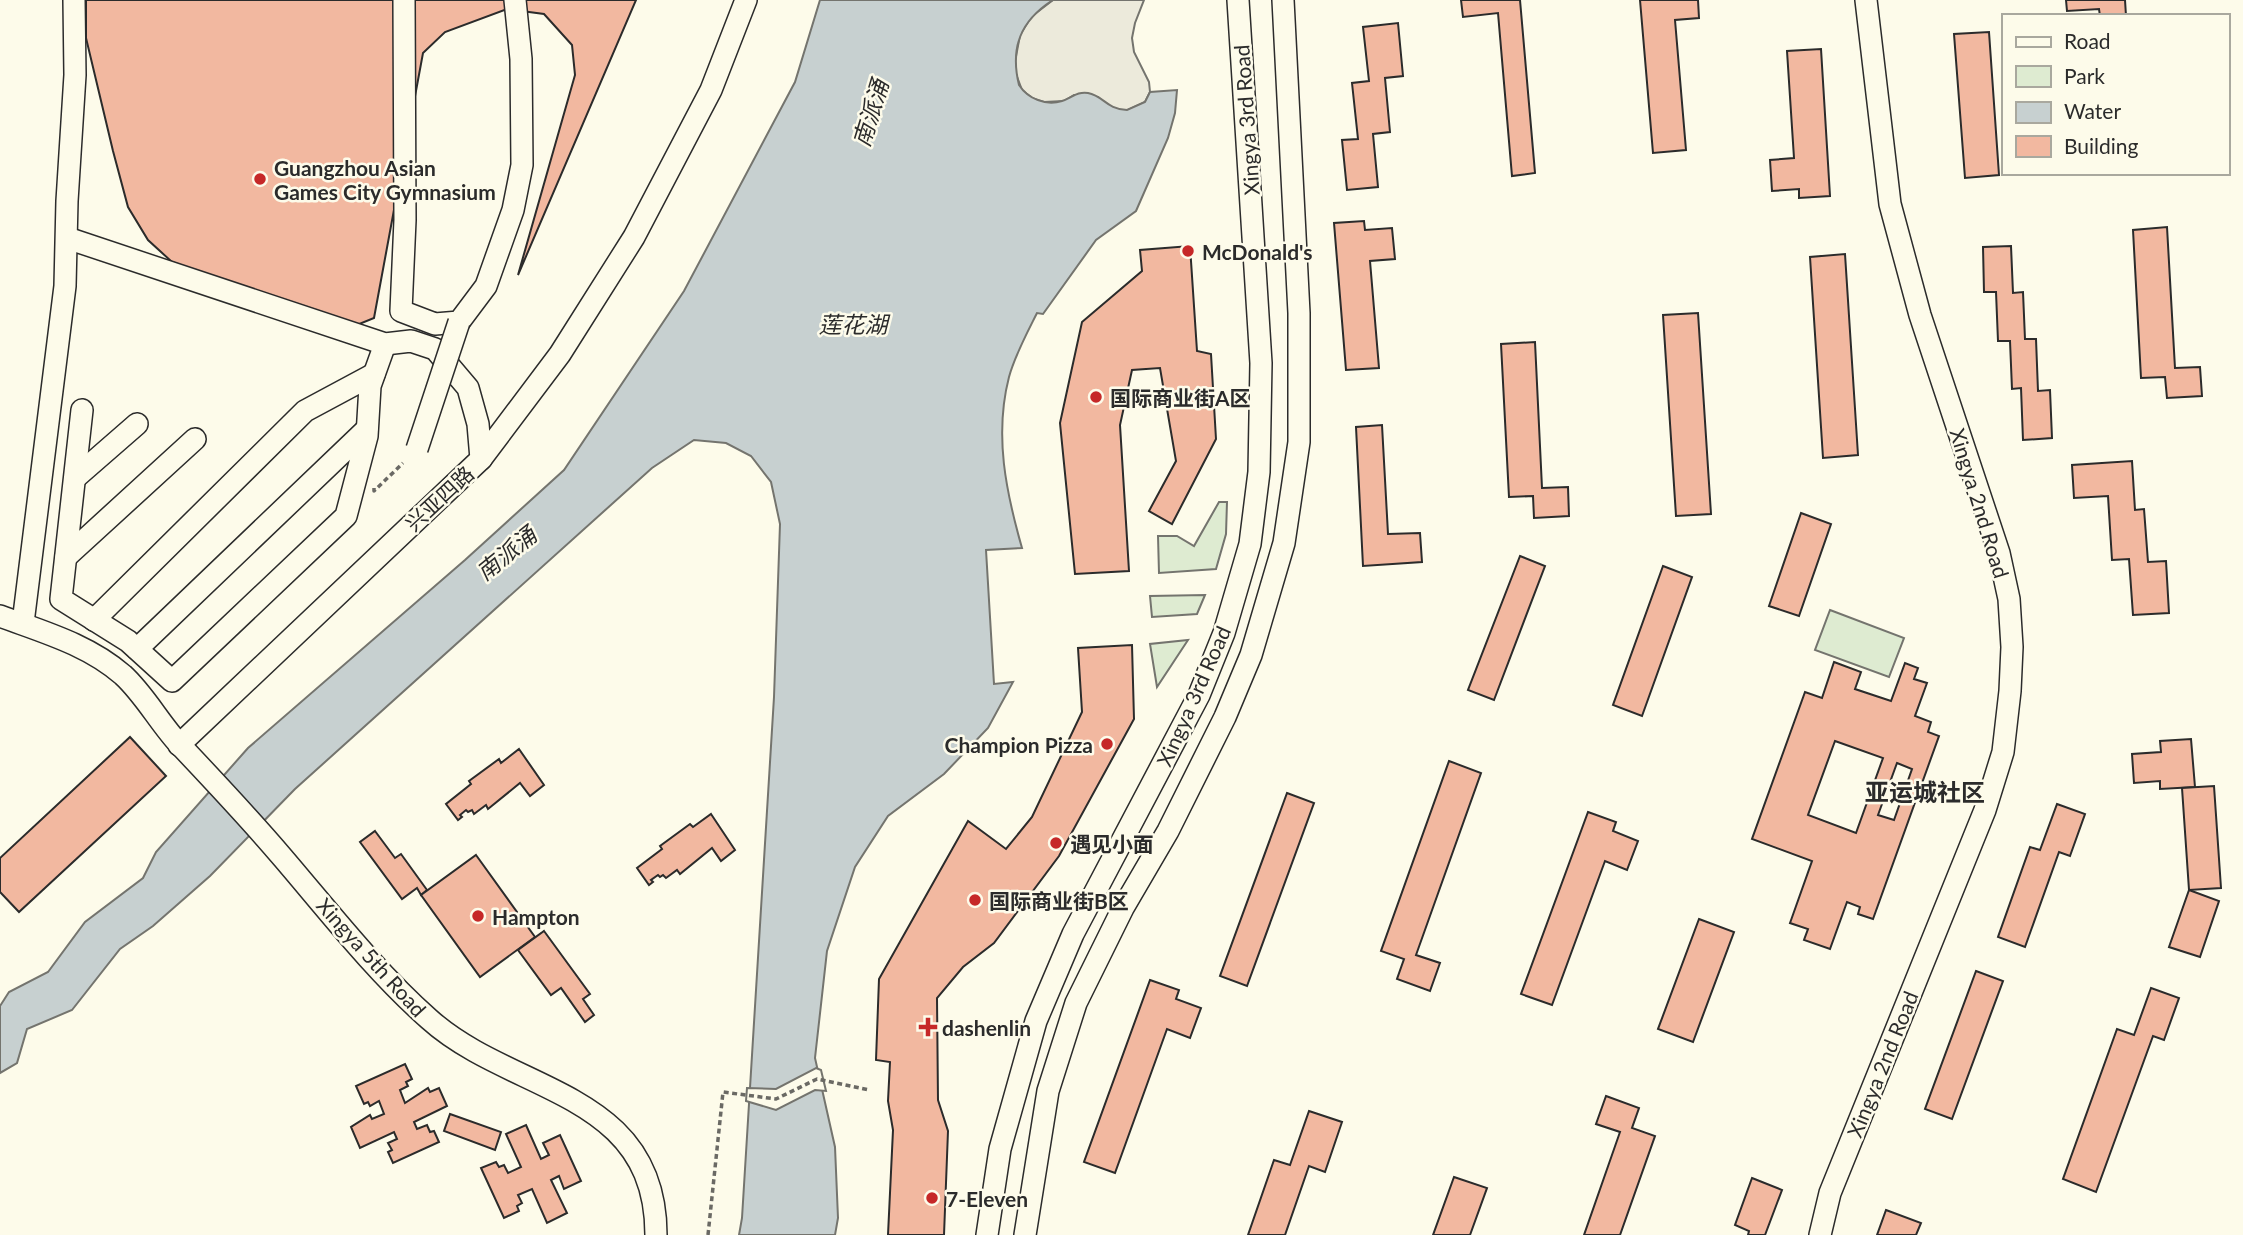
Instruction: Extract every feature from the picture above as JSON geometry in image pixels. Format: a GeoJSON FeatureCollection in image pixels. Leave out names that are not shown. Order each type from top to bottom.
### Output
{"type":"FeatureCollection","features":[{"type":"Feature","properties":{"kind":"street"},"geometry":{"type":"LineString","coordinates":[[23,623],[65,286],[75,75],[74,0]]}},
{"type":"Feature","properties":{"kind":"street"},"geometry":{"type":"LineString","coordinates":[[404,0],[405,220],[401,311],[435,324],[459,322]]}},
{"type":"Feature","properties":{"kind":"street"},"geometry":{"type":"LineString","coordinates":[[417,449],[459,322],[486,286],[513,210],[523,165],[521,59],[514,0]]}},
{"type":"Feature","properties":{"kind":"street"},"geometry":{"type":"LineString","coordinates":[[481,459],[560,354],[634,237],[711,90],[746,0]]}},
{"type":"Feature","properties":{"kind":"street","name":"Xingya 3rd Road"},"geometry":{"type":"LineString","coordinates":[[987,1235],[1000,1150],[1036,1021],[1073,934],[1199,695],[1224,633],[1250,544],[1259,472],[1261,363],[1238,0]]}},
{"type":"Feature","properties":{"kind":"street","name":"Xingya 3rd Road"},"geometry":{"type":"LineString","coordinates":[[1025,1235],[1048,1091],[1076,1003],[1122,908],[1168,831],[1225,717],[1251,655],[1284,543],[1293,498],[1299,429],[1298,313],[1283,0]]}},
{"type":"Feature","properties":{"kind":"street","name":"Xingya 2nd Road"},"geometry":{"type":"LineString","coordinates":[[1820,1235],[1830,1193],[1850,1141],[1985,810],[2003,752],[2012,647],[2009,599],[1999,553],[1920,315],[1890,204],[1866,0]]}},
{"type":"Feature","properties":{"kind":"street","name":"兴亚四路"},"geometry":{"type":"LineString","coordinates":[[67,238],[385,344],[411,341],[435,349],[468,388],[478,424],[481,459],[179,745]]}},
{"type":"Feature","properties":{"kind":"street"},"geometry":{"type":"LineString","coordinates":[[82,410],[61,599],[137,649],[172,681],[346,516],[367,429],[370,386],[385,344]]}},
{"type":"Feature","properties":{"kind":"street"},"geometry":{"type":"LineString","coordinates":[[94,620],[305,411],[374,374]]}},
{"type":"Feature","properties":{"kind":"street"},"geometry":{"type":"LineString","coordinates":[[75,478],[137,425]]}},
{"type":"Feature","properties":{"kind":"street"},"geometry":{"type":"LineString","coordinates":[[137,649],[367,429]]}},
{"type":"Feature","properties":{"kind":"street"},"geometry":{"type":"LineString","coordinates":[[66,557],[195,439]]}},
{"type":"Feature","properties":{"kind":"street","name":"Xingya 5th Road"},"geometry":{"type":"LineString","coordinates":[[0,616],[83,647],[124,676],[179,745],[269,841],[376,967],[430,1021],[470,1048],[585,1105],[610,1124],[632,1151],[647,1180],[656,1235]]}},
{"type":"Feature","properties":{"kind":"street","name":"Xingya 5th Road"},"geometry":{"type":"LineString","coordinates":[[0,633],[24,634],[56,644],[124,676]]}},
{"type":"Feature","properties":{"kind":"path"},"geometry":{"type":"LineString","coordinates":[[374,478],[374,491],[417,449]]}},
{"type":"Feature","properties":{"kind":"path"},"geometry":{"type":"LineString","coordinates":[[709,1235],[723,1092],[776,1098],[817,1079],[869,1090]]}},
{"type":"Feature","properties":{"kind":"green space"},"geometry":{"type":"Polygon","coordinates":[[[1219,502],[1227,502],[1226,534],[1216,569],[1159,573],[1158,536],[1177,536],[1194,546],[1219,502]]]}},
{"type":"Feature","properties":{"kind":"green space"},"geometry":{"type":"Polygon","coordinates":[[[1205,595],[1197,614],[1152,617],[1150,596],[1205,595]]]}},
{"type":"Feature","properties":{"kind":"green space"},"geometry":{"type":"Polygon","coordinates":[[[1830,610],[1904,638],[1889,677],[1815,650],[1830,610]]]}},
{"type":"Feature","properties":{"kind":"green space"},"geometry":{"type":"Polygon","coordinates":[[[1188,640],[1157,687],[1150,644],[1188,640]]]}},
{"type":"Feature","properties":{"kind":"shaded area"},"geometry":{"type":"Polygon","coordinates":[[[1053,0],[1144,0],[1132,38],[1134,52],[1149,82],[1150,92],[1145,102],[1128,110],[1119,110],[1098,97],[1074,95],[1064,101],[1044,102],[1032,98],[1022,90],[1015,62],[1020,35],[1031,17],[1053,0]]]}},
{"type":"Feature","properties":{"kind":"water","name":"莲花湖"},"geometry":{"type":"Polygon","coordinates":[[[820,0],[1053,0],[1033,17],[1020,36],[1017,72],[1019,85],[1027,94],[1050,103],[1088,93],[1114,107],[1127,110],[1145,102],[1150,92],[1177,90],[1175,113],[1168,138],[1136,211],[1096,240],[1043,314],[1037,313],[1009,377],[1002,420],[1002,442],[1007,485],[1022,548],[986,550],[994,684],[1013,682],[988,728],[944,774],[888,816],[855,867],[827,951],[815,1058],[835,1147],[838,1218],[835,1235],[739,1235],[774,697],[780,524],[771,482],[751,456],[726,443],[694,440],[652,468],[295,789],[210,876],[153,926],[120,949],[72,1010],[27,1029],[17,1063],[0,1073],[0,1006],[9,992],[48,972],[85,922],[143,878],[156,852],[248,748],[465,560],[564,470],[684,291],[795,82],[820,0]]]}},
{"type":"Feature","properties":{"kind":"pier"},"geometry":{"type":"Polygon","coordinates":[[[816,1068],[821,1070],[826,1091],[815,1090],[776,1110],[746,1101],[747,1088],[776,1089],[816,1068]]]}},
{"type":"Feature","properties":{"kind":"building","name":"Guangzhou Asian Games City Gymnasium"},"geometry":{"type":"Polygon","coordinates":[[[86,0],[636,0],[518,275],[575,75],[572,45],[544,14],[507,9],[445,32],[423,53],[374,318],[352,327],[172,262],[148,240],[128,207],[113,151],[86,38],[86,0]]]}},
{"type":"Feature","properties":{"kind":"building"},"geometry":{"type":"Polygon","coordinates":[[[1461,0],[1520,0],[1535,173],[1512,176],[1498,13],[1463,17],[1461,0]]]}},
{"type":"Feature","properties":{"kind":"building"},"geometry":{"type":"Polygon","coordinates":[[[1640,0],[1698,0],[1699,18],[1675,20],[1686,150],[1653,153],[1640,0]]]}},
{"type":"Feature","properties":{"kind":"building"},"geometry":{"type":"Polygon","coordinates":[[[2066,0],[2125,0],[2126,14],[2100,14],[2099,9],[2067,11],[2066,0]]]}},
{"type":"Feature","properties":{"kind":"building"},"geometry":{"type":"Polygon","coordinates":[[[1398,23],[1403,76],[1385,78],[1390,132],[1373,134],[1378,187],[1347,190],[1342,140],[1358,139],[1352,83],[1369,81],[1363,27],[1398,23]]]}},
{"type":"Feature","properties":{"kind":"building"},"geometry":{"type":"Polygon","coordinates":[[[1989,32],[1999,175],[1965,178],[1954,34],[1989,32]]]}},
{"type":"Feature","properties":{"kind":"building"},"geometry":{"type":"Polygon","coordinates":[[[1821,49],[1830,196],[1799,198],[1799,189],[1772,191],[1770,160],[1794,158],[1787,51],[1821,49]]]}},
{"type":"Feature","properties":{"kind":"building"},"geometry":{"type":"Polygon","coordinates":[[[1364,221],[1365,230],[1392,228],[1395,259],[1370,261],[1379,368],[1346,370],[1334,223],[1364,221]]]}},
{"type":"Feature","properties":{"kind":"building"},"geometry":{"type":"Polygon","coordinates":[[[2167,227],[2175,368],[2200,367],[2202,396],[2167,398],[2165,377],[2141,378],[2133,230],[2167,227]]]}},
{"type":"Feature","properties":{"kind":"building","name":"国际商业街A区"},"geometry":{"type":"Polygon","coordinates":[[[1190,246],[1197,351],[1211,354],[1216,439],[1172,524],[1149,511],[1176,461],[1160,368],[1132,370],[1120,425],[1129,571],[1075,574],[1060,423],[1082,322],[1142,271],[1140,250],[1190,246]]]}},
{"type":"Feature","properties":{"kind":"building"},"geometry":{"type":"Polygon","coordinates":[[[2011,246],[2013,293],[2023,292],[2025,339],[2036,339],[2038,391],[2050,390],[2052,438],[2023,440],[2021,388],[2012,389],[2010,341],[1998,341],[1996,292],[1984,292],[1983,247],[2011,246]]]}},
{"type":"Feature","properties":{"kind":"building"},"geometry":{"type":"Polygon","coordinates":[[[1845,254],[1858,455],[1823,458],[1810,257],[1845,254]]]}},
{"type":"Feature","properties":{"kind":"building"},"geometry":{"type":"Polygon","coordinates":[[[1698,313],[1711,514],[1676,516],[1663,315],[1698,313]]]}},
{"type":"Feature","properties":{"kind":"building"},"geometry":{"type":"Polygon","coordinates":[[[1535,342],[1542,488],[1568,487],[1569,516],[1534,518],[1533,496],[1509,497],[1501,344],[1535,342]]]}},
{"type":"Feature","properties":{"kind":"building"},"geometry":{"type":"Polygon","coordinates":[[[1382,425],[1388,534],[1420,533],[1422,562],[1363,566],[1356,427],[1382,425]]]}},
{"type":"Feature","properties":{"kind":"building"},"geometry":{"type":"Polygon","coordinates":[[[2132,461],[2135,510],[2144,509],[2148,562],[2166,561],[2169,613],[2133,615],[2129,559],[2112,560],[2108,496],[2074,498],[2072,465],[2132,461]]]}},
{"type":"Feature","properties":{"kind":"building"},"geometry":{"type":"Polygon","coordinates":[[[1801,513],[1831,524],[1799,616],[1769,606],[1801,513]]]}},
{"type":"Feature","properties":{"kind":"building"},"geometry":{"type":"Polygon","coordinates":[[[1520,556],[1545,566],[1494,700],[1468,690],[1520,556]]]}},
{"type":"Feature","properties":{"kind":"building"},"geometry":{"type":"Polygon","coordinates":[[[1663,566],[1692,577],[1642,716],[1613,705],[1663,566]]]}},
{"type":"Feature","properties":{"kind":"building","name":"国际商业街B区"},"geometry":{"type":"Polygon","coordinates":[[[1132,645],[1134,719],[1059,856],[994,943],[963,967],[937,998],[938,1100],[948,1131],[944,1235],[888,1235],[893,1130],[888,1101],[890,1062],[876,1060],[879,979],[968,821],[1006,849],[1032,817],[1082,712],[1078,648],[1132,645]]]}},
{"type":"Feature","properties":{"kind":"building"},"geometry":{"type":"Polygon","coordinates":[[[1834,662],[1861,672],[1855,689],[1891,701],[1905,663],[1918,668],[1914,679],[1927,683],[1915,716],[1931,722],[1928,732],[1939,736],[1873,919],[1858,914],[1860,907],[1847,902],[1830,949],[1804,940],[1808,929],[1790,923],[1812,861],[1752,839],[1805,692],[1822,698],[1834,662]],[[1835,741],[1808,815],[1856,833],[1883,758],[1835,741]],[[1897,763],[1878,815],[1894,820],[1912,769],[1897,763]]]}},
{"type":"Feature","properties":{"kind":"building"},"geometry":{"type":"Polygon","coordinates":[[[130,737],[166,776],[19,912],[0,892],[0,858],[130,737]]]}},
{"type":"Feature","properties":{"kind":"building"},"geometry":{"type":"Polygon","coordinates":[[[2191,739],[2195,787],[2160,789],[2160,781],[2134,783],[2132,754],[2161,752],[2160,741],[2191,739]]]}},
{"type":"Feature","properties":{"kind":"building"},"geometry":{"type":"Polygon","coordinates":[[[519,749],[544,785],[530,796],[520,783],[488,809],[486,805],[474,814],[472,810],[466,810],[458,820],[446,804],[471,784],[469,781],[499,759],[501,763],[519,749]]]}},
{"type":"Feature","properties":{"kind":"building"},"geometry":{"type":"Polygon","coordinates":[[[1449,761],[1481,773],[1416,955],[1440,963],[1430,991],[1397,979],[1404,959],[1381,951],[1449,761]]]}},
{"type":"Feature","properties":{"kind":"building"},"geometry":{"type":"Polygon","coordinates":[[[2214,786],[2221,888],[2189,890],[2182,788],[2214,786]]]}},
{"type":"Feature","properties":{"kind":"building"},"geometry":{"type":"Polygon","coordinates":[[[1287,793],[1314,803],[1247,986],[1220,976],[1287,793]]]}},
{"type":"Feature","properties":{"kind":"building"},"geometry":{"type":"Polygon","coordinates":[[[2057,804],[2085,814],[2070,856],[2059,852],[2025,947],[1998,937],[2030,847],[2040,850],[2057,804]]]}},
{"type":"Feature","properties":{"kind":"building"},"geometry":{"type":"Polygon","coordinates":[[[1588,812],[1616,822],[1613,831],[1638,841],[1627,870],[1605,861],[1552,1005],[1521,994],[1588,812]]]}},
{"type":"Feature","properties":{"kind":"building"},"geometry":{"type":"Polygon","coordinates":[[[711,814],[735,850],[721,861],[712,848],[680,874],[677,870],[666,878],[658,875],[649,885],[637,868],[662,849],[660,846],[690,824],[693,827],[711,814]]]}},
{"type":"Feature","properties":{"kind":"building"},"geometry":{"type":"Polygon","coordinates":[[[375,831],[395,858],[401,854],[427,890],[421,895],[417,888],[402,899],[360,842],[375,831]]]}},
{"type":"Feature","properties":{"kind":"building","name":"Hampton"},"geometry":{"type":"Polygon","coordinates":[[[476,855],[535,937],[480,977],[421,895],[476,855]]]}},
{"type":"Feature","properties":{"kind":"building"},"geometry":{"type":"Polygon","coordinates":[[[2189,890],[2219,901],[2200,957],[2169,947],[2189,890]]]}},
{"type":"Feature","properties":{"kind":"building"},"geometry":{"type":"Polygon","coordinates":[[[1699,919],[1734,932],[1693,1042],[1658,1029],[1699,919]]]}},
{"type":"Feature","properties":{"kind":"building"},"geometry":{"type":"Polygon","coordinates":[[[544,931],[590,994],[583,999],[594,1015],[585,1022],[561,988],[551,995],[518,950],[544,931]]]}},
{"type":"Feature","properties":{"kind":"building"},"geometry":{"type":"Polygon","coordinates":[[[1976,971],[2003,981],[1952,1119],[1925,1109],[1976,971]]]}},
{"type":"Feature","properties":{"kind":"building"},"geometry":{"type":"Polygon","coordinates":[[[1150,980],[1179,990],[1176,999],[1201,1008],[1190,1038],[1167,1029],[1115,1173],[1084,1162],[1150,980]]]}},
{"type":"Feature","properties":{"kind":"building"},"geometry":{"type":"Polygon","coordinates":[[[2151,988],[2179,998],[2164,1040],[2153,1036],[2096,1192],[2063,1179],[2117,1029],[2134,1035],[2151,988]]]}},
{"type":"Feature","properties":{"kind":"building"},"geometry":{"type":"Polygon","coordinates":[[[405,1064],[412,1079],[406,1082],[408,1086],[400,1090],[405,1103],[428,1088],[430,1092],[439,1088],[447,1106],[414,1122],[417,1129],[427,1125],[430,1132],[434,1131],[439,1142],[393,1163],[388,1152],[392,1150],[388,1143],[397,1139],[394,1132],[360,1148],[351,1127],[370,1115],[372,1119],[384,1114],[379,1101],[370,1106],[368,1102],[364,1104],[356,1086],[405,1064]]]}},
{"type":"Feature","properties":{"kind":"building"},"geometry":{"type":"Polygon","coordinates":[[[1606,1096],[1639,1108],[1632,1128],[1655,1136],[1620,1235],[1584,1235],[1620,1132],[1596,1124],[1606,1096]]]}},
{"type":"Feature","properties":{"kind":"building"},"geometry":{"type":"Polygon","coordinates":[[[1309,1111],[1342,1122],[1325,1172],[1309,1166],[1285,1235],[1248,1235],[1274,1160],[1290,1165],[1309,1111]]]}},
{"type":"Feature","properties":{"kind":"building"},"geometry":{"type":"Polygon","coordinates":[[[450,1114],[501,1132],[495,1150],[444,1131],[450,1114]]]}},
{"type":"Feature","properties":{"kind":"building"},"geometry":{"type":"Polygon","coordinates":[[[526,1125],[541,1159],[549,1155],[543,1143],[560,1135],[581,1181],[564,1189],[559,1176],[551,1180],[567,1213],[547,1223],[532,1189],[518,1195],[522,1203],[517,1206],[519,1211],[504,1218],[481,1168],[496,1162],[499,1167],[504,1165],[508,1173],[521,1167],[506,1134],[526,1125]]]}},
{"type":"Feature","properties":{"kind":"building"},"geometry":{"type":"Polygon","coordinates":[[[1454,1177],[1487,1188],[1470,1235],[1433,1235],[1454,1177]]]}},
{"type":"Feature","properties":{"kind":"building"},"geometry":{"type":"Polygon","coordinates":[[[1752,1178],[1782,1190],[1765,1235],[1748,1235],[1749,1231],[1735,1225],[1752,1178]]]}},
{"type":"Feature","properties":{"kind":"building"},"geometry":{"type":"Polygon","coordinates":[[[1886,1210],[1921,1223],[1916,1235],[1877,1235],[1886,1210]]]}},
{"type":"Feature","properties":{"kind":"place","name":"Guangzhou Asian Games City Gymnasium"},"geometry":{"type":"Point","coordinates":[260,179]}},
{"type":"Feature","properties":{"kind":"place","name":"McDonald's"},"geometry":{"type":"Point","coordinates":[1188,251]}},
{"type":"Feature","properties":{"kind":"place","name":"国际商业街A区"},"geometry":{"type":"Point","coordinates":[1096,397]}},
{"type":"Feature","properties":{"kind":"place","name":"Champion Pizza"},"geometry":{"type":"Point","coordinates":[1107,744]}},
{"type":"Feature","properties":{"kind":"place","name":"遇见小面"},"geometry":{"type":"Point","coordinates":[1056,843]}},
{"type":"Feature","properties":{"kind":"place","name":"国际商业街B区"},"geometry":{"type":"Point","coordinates":[975,900]}},
{"type":"Feature","properties":{"kind":"place","name":"Hampton"},"geometry":{"type":"Point","coordinates":[478,916]}},
{"type":"Feature","properties":{"kind":"place","name":"dashenlin"},"geometry":{"type":"Point","coordinates":[928,1027]}},
{"type":"Feature","properties":{"kind":"place","name":"7-Eleven"},"geometry":{"type":"Point","coordinates":[932,1198]}},
{"type":"Feature","properties":{"kind":"district","name":"亚运城社区"},"geometry":{"type":"Point","coordinates":[1925,791]}},
{"type":"Feature","properties":{"kind":"water label","name":"南派涌"},"geometry":{"type":"Point","coordinates":[870,113]}},
{"type":"Feature","properties":{"kind":"water label","name":"南派涌"},"geometry":{"type":"Point","coordinates":[506,553]}}]}
